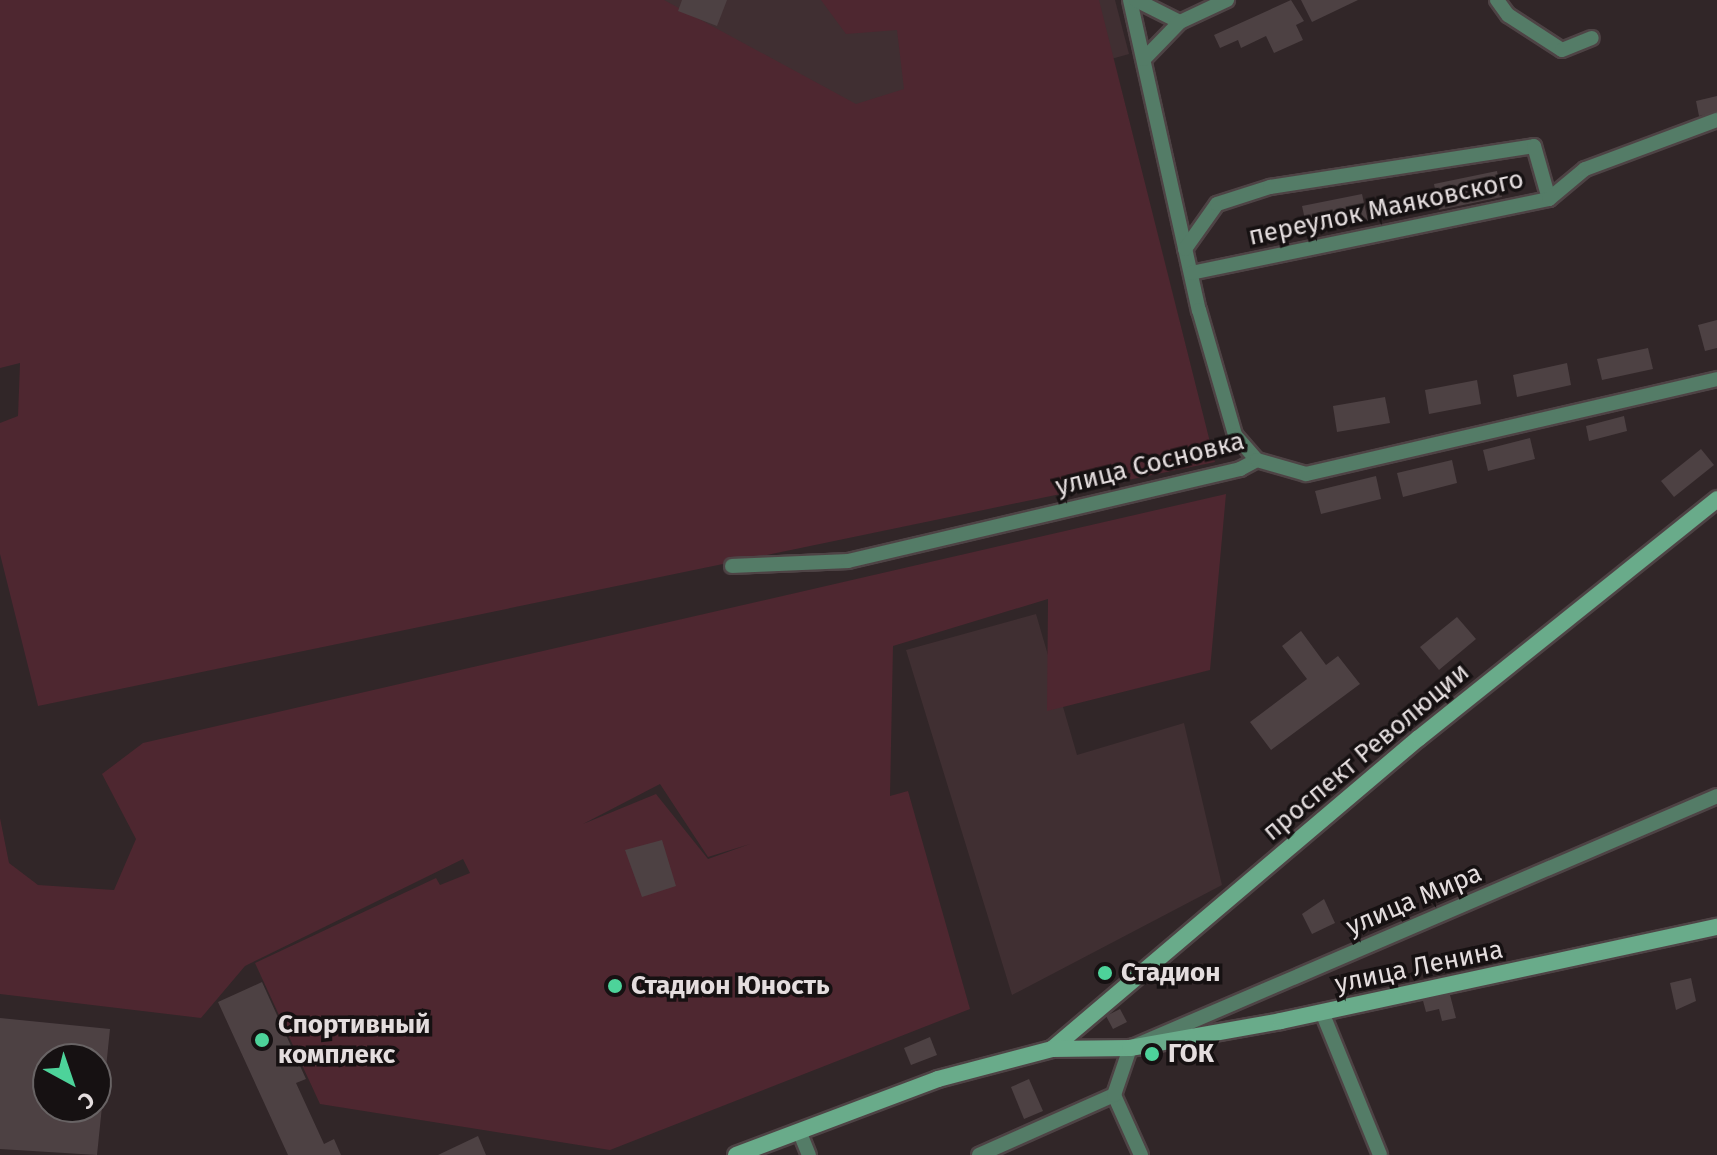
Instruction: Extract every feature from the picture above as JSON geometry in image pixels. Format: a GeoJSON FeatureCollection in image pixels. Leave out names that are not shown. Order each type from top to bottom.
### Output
{"type":"FeatureCollection","features":[{"type":"Feature","properties":{"kind":"street"},"geometry":{"type":"LineString","coordinates":[[1133,0],[1180,22]]}},
{"type":"Feature","properties":{"kind":"street"},"geometry":{"type":"LineString","coordinates":[[1133,0],[1191,273],[1235,435],[1257,460]]}},
{"type":"Feature","properties":{"kind":"street"},"geometry":{"type":"LineString","coordinates":[[1144,59],[1180,22],[1227,0]]}},
{"type":"Feature","properties":{"kind":"street"},"geometry":{"type":"LineString","coordinates":[[1497,0],[1508,15],[1562,50],[1592,38]]}},
{"type":"Feature","properties":{"kind":"street","name":"переулок Маяковского"},"geometry":{"type":"LineString","coordinates":[[1191,273],[1549,199],[1585,169],[1717,120]]}},
{"type":"Feature","properties":{"kind":"street"},"geometry":{"type":"LineString","coordinates":[[1185,249],[1217,204],[1270,187],[1534,146],[1549,199]]}},
{"type":"Feature","properties":{"kind":"street","name":"улица Сосновка"},"geometry":{"type":"LineString","coordinates":[[732,566],[848,561],[1240,469],[1257,460],[1306,474],[1717,379]]}},
{"type":"Feature","properties":{"kind":"street","name":"проспект Революции"},"geometry":{"type":"LineString","coordinates":[[1052,1049],[1419,738],[1717,499]]}},
{"type":"Feature","properties":{"kind":"street","name":"улица Мира"},"geometry":{"type":"LineString","coordinates":[[1130,1048],[1717,796]]}},
{"type":"Feature","properties":{"kind":"street","name":"улица Ленина"},"geometry":{"type":"LineString","coordinates":[[1052,1049],[1130,1048],[1322,1012],[1717,927]]}},
{"type":"Feature","properties":{"kind":"street"},"geometry":{"type":"LineString","coordinates":[[1322,1012],[1380,1155]]}},
{"type":"Feature","properties":{"kind":"street"},"geometry":{"type":"LineString","coordinates":[[1130,1048],[1114,1095],[1141,1155]]}},
{"type":"Feature","properties":{"kind":"street"},"geometry":{"type":"LineString","coordinates":[[736,1155],[938,1079],[1052,1049]]}},
{"type":"Feature","properties":{"kind":"street"},"geometry":{"type":"LineString","coordinates":[[979,1155],[1114,1095]]}},
{"type":"Feature","properties":{"kind":"street"},"geometry":{"type":"LineString","coordinates":[[800,1133],[809,1155]]}},
{"type":"Feature","properties":{"kind":"shaded area"},"geometry":{"type":"Polygon","coordinates":[[[0,0],[664,0],[856,104],[904,89],[897,30],[846,34],[821,0],[1099,0],[1215,462],[38,706],[0,554],[0,423],[18,416],[20,363],[0,368],[0,0]]]}},
{"type":"Feature","properties":{"kind":"shaded area"},"geometry":{"type":"Polygon","coordinates":[[[519,0],[1115,0],[1129,54],[841,135],[519,0]]]}},
{"type":"Feature","properties":{"kind":"shaded area"},"geometry":{"type":"Polygon","coordinates":[[[1226,494],[1210,670],[1047,711],[1048,599],[893,646],[890,796],[908,791],[970,1009],[610,1150],[320,1104],[255,963],[436,878],[440,885],[470,873],[463,859],[245,966],[201,1018],[0,994],[0,818],[9,863],[38,885],[114,890],[136,839],[102,774],[143,743],[1226,494]],[[660,784],[583,824],[656,794],[708,859],[750,844],[708,857],[660,784]]]}},
{"type":"Feature","properties":{"kind":"shaded area"},"geometry":{"type":"Polygon","coordinates":[[[1036,614],[1077,755],[1184,723],[1222,885],[1012,995],[906,650],[1036,614]]]}},
{"type":"Feature","properties":{"kind":"building"},"geometry":{"type":"Polygon","coordinates":[[[682,0],[727,0],[717,26],[678,11],[682,0]]]}},
{"type":"Feature","properties":{"kind":"building"},"geometry":{"type":"Polygon","coordinates":[[[1291,0],[1304,21],[1296,25],[1303,40],[1274,53],[1266,36],[1241,48],[1238,40],[1220,48],[1214,35],[1291,0]]]}},
{"type":"Feature","properties":{"kind":"building"},"geometry":{"type":"Polygon","coordinates":[[[1301,0],[1358,0],[1312,22],[1301,0]]]}},
{"type":"Feature","properties":{"kind":"building"},"geometry":{"type":"Polygon","coordinates":[[[1717,96],[1717,112],[1699,116],[1696,101],[1717,96]]]}},
{"type":"Feature","properties":{"kind":"building"},"geometry":{"type":"Polygon","coordinates":[[[1497,171],[1502,197],[1439,210],[1434,184],[1497,171]]]}},
{"type":"Feature","properties":{"kind":"building"},"geometry":{"type":"Polygon","coordinates":[[[1362,194],[1368,221],[1308,233],[1302,206],[1362,194]]]}},
{"type":"Feature","properties":{"kind":"building"},"geometry":{"type":"Polygon","coordinates":[[[1717,320],[1717,348],[1705,351],[1698,325],[1717,320]]]}},
{"type":"Feature","properties":{"kind":"building"},"geometry":{"type":"Polygon","coordinates":[[[1648,348],[1653,369],[1602,380],[1597,359],[1648,348]]]}},
{"type":"Feature","properties":{"kind":"building"},"geometry":{"type":"Polygon","coordinates":[[[1567,363],[1571,385],[1517,397],[1513,375],[1567,363]]]}},
{"type":"Feature","properties":{"kind":"building"},"geometry":{"type":"Polygon","coordinates":[[[1477,380],[1481,404],[1429,414],[1425,390],[1477,380]]]}},
{"type":"Feature","properties":{"kind":"building"},"geometry":{"type":"Polygon","coordinates":[[[1385,397],[1390,423],[1337,432],[1333,406],[1385,397]]]}},
{"type":"Feature","properties":{"kind":"building"},"geometry":{"type":"Polygon","coordinates":[[[1624,416],[1627,431],[1589,441],[1586,426],[1624,416]]]}},
{"type":"Feature","properties":{"kind":"building"},"geometry":{"type":"Polygon","coordinates":[[[1530,438],[1535,459],[1488,471],[1483,450],[1530,438]]]}},
{"type":"Feature","properties":{"kind":"building"},"geometry":{"type":"Polygon","coordinates":[[[1701,449],[1714,465],[1674,497],[1661,481],[1701,449]]]}},
{"type":"Feature","properties":{"kind":"building"},"geometry":{"type":"Polygon","coordinates":[[[1452,460],[1457,483],[1403,497],[1397,473],[1452,460]]]}},
{"type":"Feature","properties":{"kind":"building"},"geometry":{"type":"Polygon","coordinates":[[[1376,476],[1381,499],[1321,514],[1315,491],[1376,476]]]}},
{"type":"Feature","properties":{"kind":"building"},"geometry":{"type":"Polygon","coordinates":[[[1457,617],[1476,639],[1439,670],[1420,647],[1457,617]]]}},
{"type":"Feature","properties":{"kind":"building"},"geometry":{"type":"Polygon","coordinates":[[[1301,631],[1326,665],[1338,656],[1360,684],[1271,750],[1250,722],[1307,679],[1282,646],[1301,631]]]}},
{"type":"Feature","properties":{"kind":"building"},"geometry":{"type":"Polygon","coordinates":[[[662,840],[676,886],[642,897],[625,850],[662,840]]]}},
{"type":"Feature","properties":{"kind":"building"},"geometry":{"type":"Polygon","coordinates":[[[1324,899],[1335,923],[1312,934],[1302,914],[1324,899]]]}},
{"type":"Feature","properties":{"kind":"building"},"geometry":{"type":"Polygon","coordinates":[[[1691,978],[1696,1001],[1676,1010],[1670,983],[1691,978]]]}},
{"type":"Feature","properties":{"kind":"building","name":"Спортивный комплекс"},"geometry":{"type":"Polygon","coordinates":[[[262,982],[306,1079],[296,1083],[324,1144],[334,1139],[341,1155],[288,1155],[218,1002],[262,982]]]}},
{"type":"Feature","properties":{"kind":"building"},"geometry":{"type":"Polygon","coordinates":[[[1449,991],[1456,1018],[1442,1021],[1439,1009],[1426,1012],[1422,997],[1449,991]]]}},
{"type":"Feature","properties":{"kind":"building"},"geometry":{"type":"Polygon","coordinates":[[[1120,1009],[1127,1022],[1113,1029],[1106,1016],[1120,1009]]]}},
{"type":"Feature","properties":{"kind":"building"},"geometry":{"type":"Polygon","coordinates":[[[0,1018],[110,1029],[109,1043],[32,1043],[32,1123],[100,1123],[97,1155],[0,1149],[0,1018]]]}},
{"type":"Feature","properties":{"kind":"building"},"geometry":{"type":"Polygon","coordinates":[[[930,1037],[937,1055],[911,1065],[904,1048],[930,1037]]]}},
{"type":"Feature","properties":{"kind":"building"},"geometry":{"type":"Polygon","coordinates":[[[1029,1079],[1043,1111],[1024,1119],[1011,1087],[1029,1079]]]}},
{"type":"Feature","properties":{"kind":"building"},"geometry":{"type":"Polygon","coordinates":[[[478,1136],[486,1155],[438,1155],[478,1136]]]}},
{"type":"Feature","properties":{"kind":"place","name":"Стадион"},"geometry":{"type":"Point","coordinates":[1105,973]}},
{"type":"Feature","properties":{"kind":"place","name":"Стадион Юность"},"geometry":{"type":"Point","coordinates":[615,986]}},
{"type":"Feature","properties":{"kind":"place","name":"Спортивный комплекс"},"geometry":{"type":"Point","coordinates":[262,1040]}},
{"type":"Feature","properties":{"kind":"place","name":"ГОК"},"geometry":{"type":"Point","coordinates":[1152,1054]}}]}
